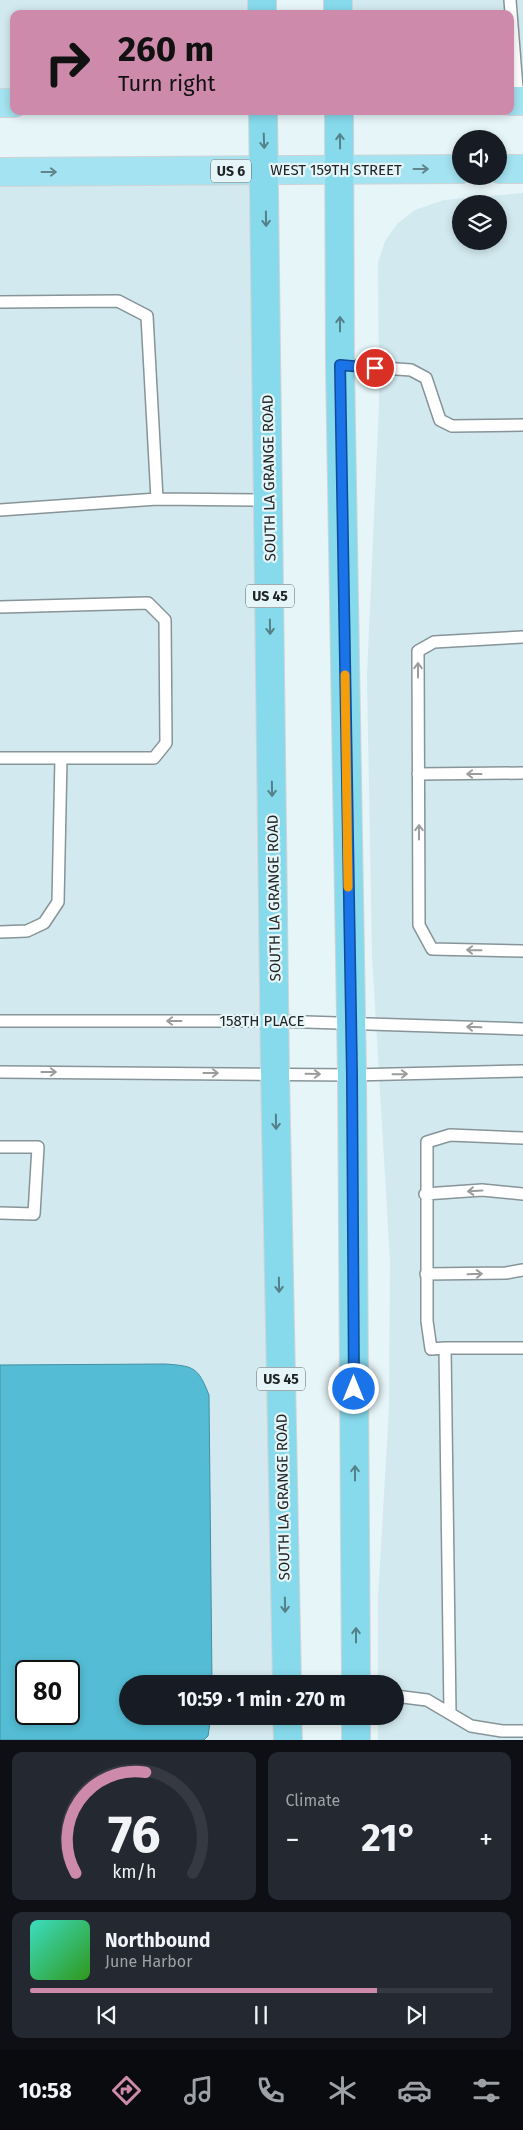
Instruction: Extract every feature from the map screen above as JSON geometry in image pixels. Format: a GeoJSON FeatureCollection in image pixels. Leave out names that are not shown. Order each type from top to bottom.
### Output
{"type":"FeatureCollection","features":[{"type":"Feature","properties":{"kind":"highway","name":"SOUTH LA GRANGE ROAD"},"geometry":{"type":"LineString","coordinates":[[263,115],[275,1074],[286,1675]]}},
{"type":"Feature","properties":{"kind":"highway"},"geometry":{"type":"LineString","coordinates":[[340,115],[340,365],[352,1075],[356,1675]]}},
{"type":"Feature","properties":{"kind":"highway"},"geometry":{"type":"LineString","coordinates":[[287,1725],[288,1740]]}},
{"type":"Feature","properties":{"kind":"highway"},"geometry":{"type":"LineString","coordinates":[[356,1725],[356,1740]]}},
{"type":"Feature","properties":{"kind":"main road"},"geometry":{"type":"LineString","coordinates":[[507,169],[523,168]]}},
{"type":"Feature","properties":{"kind":"main road","name":"WEST 159TH STREET"},"geometry":{"type":"LineString","coordinates":[[0,172],[452,169]]}},
{"type":"Feature","properties":{"kind":"lane"},"geometry":{"type":"LineString","coordinates":[[510,0],[517,14],[517,101]]}},
{"type":"Feature","properties":{"kind":"lane"},"geometry":{"type":"LineString","coordinates":[[0,302],[118,302],[147,316],[157,500]]}},
{"type":"Feature","properties":{"kind":"lane"},"geometry":{"type":"LineString","coordinates":[[340,365],[411,370],[426,378],[440,420],[452,426],[523,425]]}},
{"type":"Feature","properties":{"kind":"lane"},"geometry":{"type":"LineString","coordinates":[[0,510],[157,500],[269,500]]}},
{"type":"Feature","properties":{"kind":"lane"},"geometry":{"type":"LineString","coordinates":[[0,607],[148,604],[165,620],[166,743],[154,758],[0,758]]}},
{"type":"Feature","properties":{"kind":"lane"},"geometry":{"type":"LineString","coordinates":[[523,637],[434,642],[418,651],[419,925],[432,949],[523,950]]}},
{"type":"Feature","properties":{"kind":"lane"},"geometry":{"type":"LineString","coordinates":[[0,932],[27,931],[44,923],[58,902],[61,758]]}},
{"type":"Feature","properties":{"kind":"lane"},"geometry":{"type":"LineString","coordinates":[[418,774],[523,773]]}},
{"type":"Feature","properties":{"kind":"lane","name":"158TH PLACE"},"geometry":{"type":"LineString","coordinates":[[0,1021],[350,1022],[523,1029]]}},
{"type":"Feature","properties":{"kind":"lane"},"geometry":{"type":"LineString","coordinates":[[0,1072],[352,1075],[523,1071]]}},
{"type":"Feature","properties":{"kind":"lane"},"geometry":{"type":"LineString","coordinates":[[523,1138],[450,1135],[427,1142],[425,1194],[427,1321],[431,1349],[523,1348]]}},
{"type":"Feature","properties":{"kind":"lane"},"geometry":{"type":"LineString","coordinates":[[0,1147],[38,1147],[34,1214],[0,1213]]}},
{"type":"Feature","properties":{"kind":"lane"},"geometry":{"type":"LineString","coordinates":[[425,1194],[482,1190],[523,1194]]}},
{"type":"Feature","properties":{"kind":"lane"},"geometry":{"type":"LineString","coordinates":[[426,1274],[496,1273],[523,1270]]}},
{"type":"Feature","properties":{"kind":"lane"},"geometry":{"type":"LineString","coordinates":[[445,1348],[450,1713]]}},
{"type":"Feature","properties":{"kind":"lane"},"geometry":{"type":"LineString","coordinates":[[404,1697],[427,1700],[471,1726],[502,1732],[523,1731]]}},
{"type":"Feature","properties":{"kind":"shaded area"},"geometry":{"type":"Polygon","coordinates":[[[0,0],[254,0],[254,10],[10,10],[10,97],[0,97],[0,0]]]}},
{"type":"Feature","properties":{"kind":"shaded area"},"geometry":{"type":"Polygon","coordinates":[[[346,0],[523,0],[523,94],[514,94],[514,10],[346,10],[346,0]]]}},
{"type":"Feature","properties":{"kind":"shaded area"},"geometry":{"type":"Polygon","coordinates":[[[0,180],[257,180],[279,1675],[119,1675],[119,1725],[279,1725],[279,1740],[0,1740],[0,180]]]}},
{"type":"Feature","properties":{"kind":"shaded area"},"geometry":{"type":"Polygon","coordinates":[[[523,193],[523,1740],[378,1740],[378,1725],[404,1725],[404,1675],[378,1675],[378,1598],[389,1408],[390,1261],[372,955],[367,676],[379,404],[378,263],[385,241],[397,224],[415,210],[444,200],[452,199],[452,250],[507,250],[507,195],[500,195],[523,193]]]}},
{"type":"Feature","properties":{"kind":"water"},"geometry":{"type":"Polygon","coordinates":[[[165,1364],[189,1367],[198,1373],[209,1395],[212,1675],[119,1675],[119,1725],[210,1725],[208,1736],[204,1740],[0,1740],[0,1365],[165,1364]]]}},
{"type":"Feature","properties":{"kind":"slow traffic"},"geometry":{"type":"LineString","coordinates":[[345,675],[348,887]]}},
{"type":"Feature","properties":{"kind":"route"},"geometry":{"type":"LineString","coordinates":[[354,1389],[352,1075],[340,365],[375,368]]}}]}
